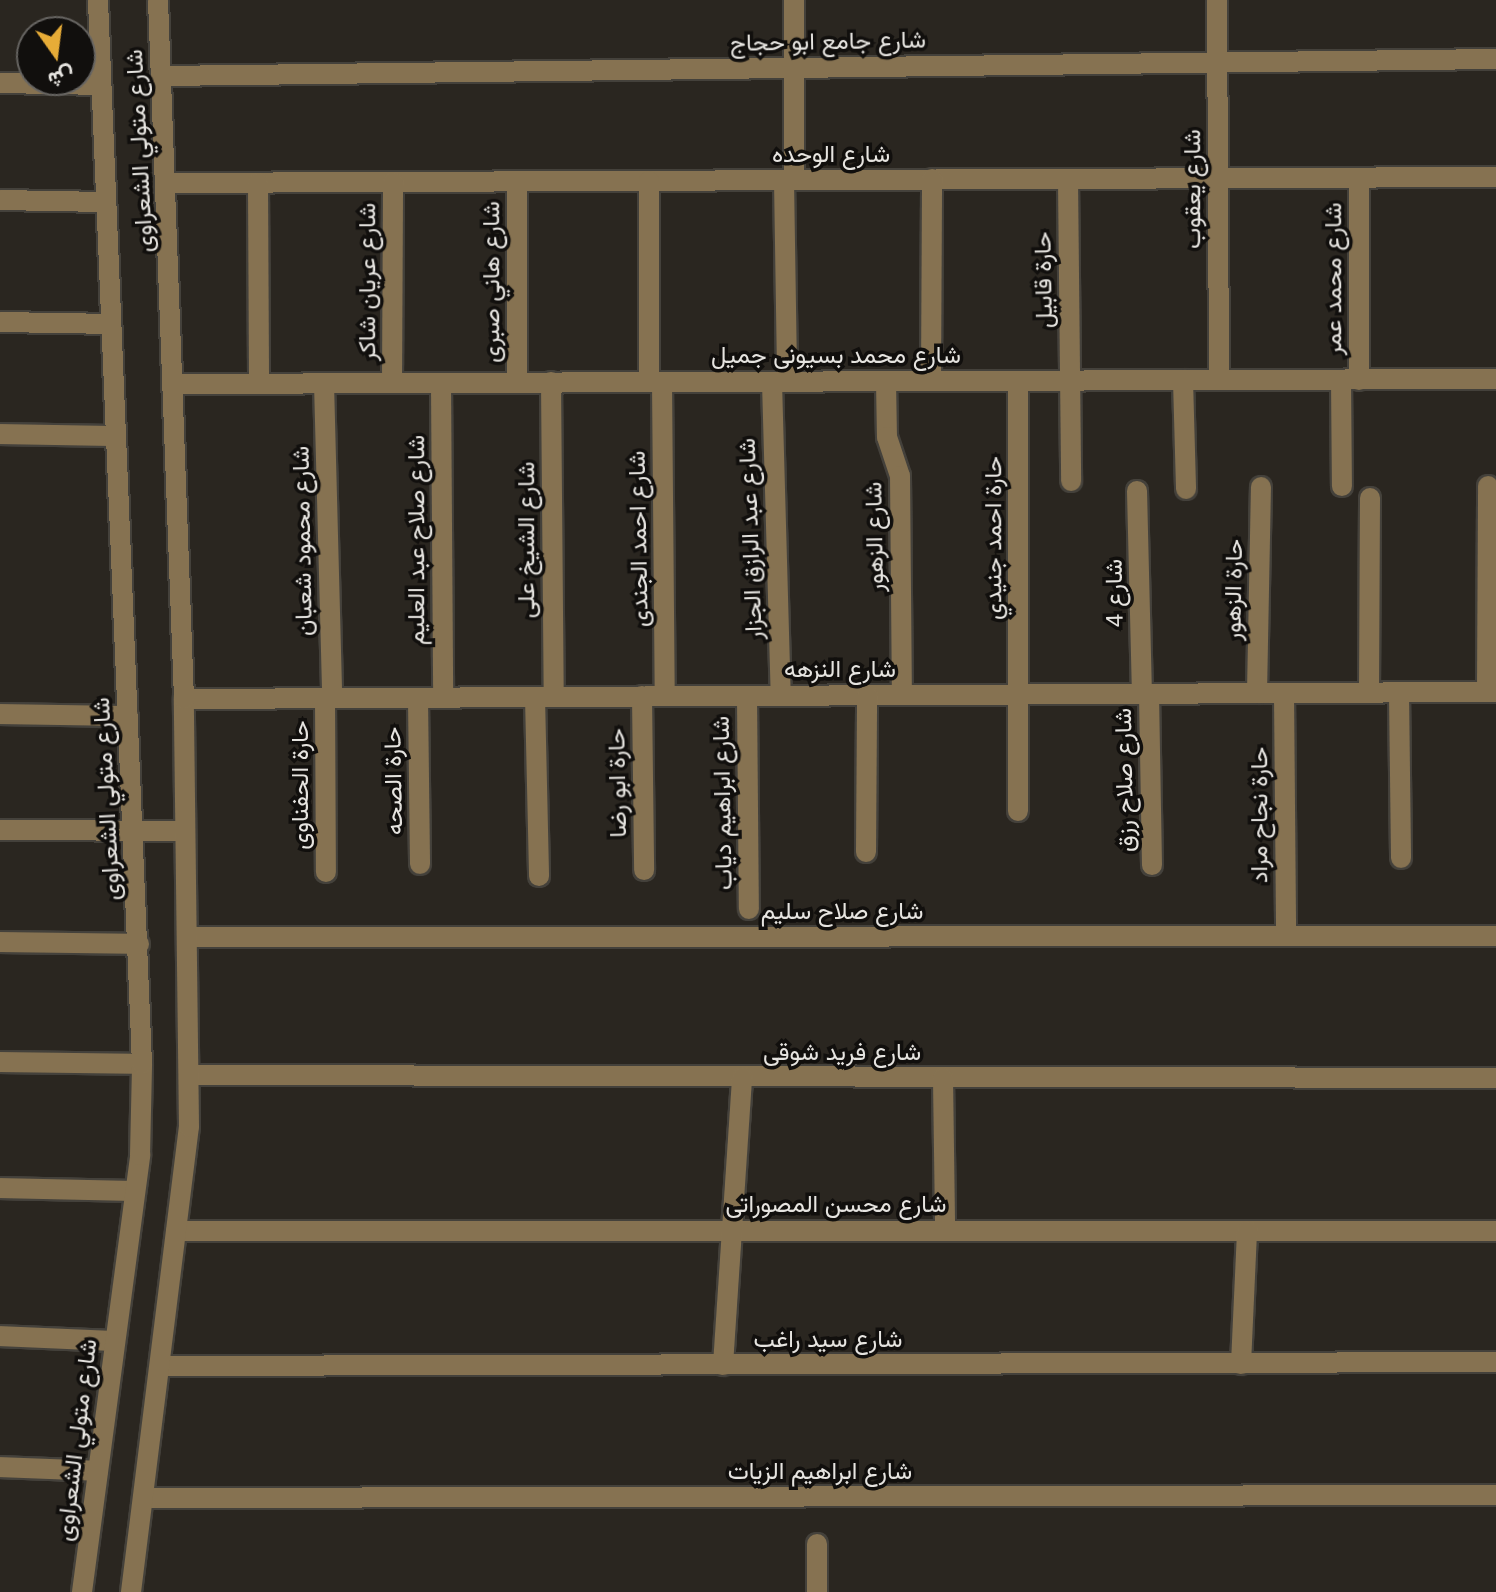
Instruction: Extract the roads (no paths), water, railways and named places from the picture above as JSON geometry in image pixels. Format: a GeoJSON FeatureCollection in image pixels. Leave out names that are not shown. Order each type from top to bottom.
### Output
{"type":"FeatureCollection","features":[{"type":"Feature","properties":{"kind":"street","name":"شارع متولي الشعراوى"},"geometry":{"type":"LineString","coordinates":[[82,1592],[135,1191],[142,1064],[98,0]]}},
{"type":"Feature","properties":{"kind":"street","name":"شارع متولي الشعراوى"},"geometry":{"type":"LineString","coordinates":[[131,1592],[176,1231],[189,1075],[184,699],[175,384],[158,0]]}},
{"type":"Feature","properties":{"kind":"street","name":"شارع عبد الرازق الجزار"},"geometry":{"type":"LineString","coordinates":[[781,696],[779,382],[794,68],[794,0]]}},
{"type":"Feature","properties":{"kind":"street","name":"شارع يعقوب"},"geometry":{"type":"LineString","coordinates":[[1217,0],[1219,379]]}},
{"type":"Feature","properties":{"kind":"street","name":"شارع جامع ابو حجاج"},"geometry":{"type":"LineString","coordinates":[[161,76],[1496,59]]}},
{"type":"Feature","properties":{"kind":"street"},"geometry":{"type":"LineString","coordinates":[[0,83],[101,85]]}},
{"type":"Feature","properties":{"kind":"street","name":"شارع الوحده"},"geometry":{"type":"LineString","coordinates":[[166,183],[1496,177]]}},
{"type":"Feature","properties":{"kind":"street","name":"شارع محمد عمر"},"geometry":{"type":"LineString","coordinates":[[1342,486],[1359,178]]}},
{"type":"Feature","properties":{"kind":"street"},"geometry":{"type":"LineString","coordinates":[[931,381],[932,179]]}},
{"type":"Feature","properties":{"kind":"street","name":"حارة قابيل"},"geometry":{"type":"LineString","coordinates":[[1068,179],[1071,481]]}},
{"type":"Feature","properties":{"kind":"street","name":"شارع هاني صبرى"},"geometry":{"type":"LineString","coordinates":[[517,181],[517,382]]}},
{"type":"Feature","properties":{"kind":"street","name":"شارع احمد الجندى"},"geometry":{"type":"LineString","coordinates":[[649,181],[665,696]]}},
{"type":"Feature","properties":{"kind":"street","name":"شارع عريان شاكر"},"geometry":{"type":"LineString","coordinates":[[392,383],[393,182]]}},
{"type":"Feature","properties":{"kind":"street"},"geometry":{"type":"LineString","coordinates":[[258,183],[259,383]]}},
{"type":"Feature","properties":{"kind":"street"},"geometry":{"type":"LineString","coordinates":[[0,200],[106,202]]}},
{"type":"Feature","properties":{"kind":"street"},"geometry":{"type":"LineString","coordinates":[[0,322],[111,324]]}},
{"type":"Feature","properties":{"kind":"street","name":"شارع محمد بسيونى جميل"},"geometry":{"type":"LineString","coordinates":[[175,384],[1496,379]]}},
{"type":"Feature","properties":{"kind":"street"},"geometry":{"type":"LineString","coordinates":[[1183,380],[1186,489]]}},
{"type":"Feature","properties":{"kind":"street","name":"شارع الزهور"},"geometry":{"type":"LineString","coordinates":[[886,381],[887,437],[900,476],[902,695]]}},
{"type":"Feature","properties":{"kind":"street","name":"حارة احمد جنيدي"},"geometry":{"type":"LineString","coordinates":[[1018,381],[1018,811]]}},
{"type":"Feature","properties":{"kind":"street","name":"شارع الشيخ على"},"geometry":{"type":"LineString","coordinates":[[539,876],[551,382]]}},
{"type":"Feature","properties":{"kind":"street","name":"شارع محمود شعبان"},"geometry":{"type":"LineString","coordinates":[[324,383],[328,698]]}},
{"type":"Feature","properties":{"kind":"street","name":"شارع صلاح عبد العليم"},"geometry":{"type":"LineString","coordinates":[[441,383],[443,697]]}},
{"type":"Feature","properties":{"kind":"street"},"geometry":{"type":"LineString","coordinates":[[0,434],[116,436]]}},
{"type":"Feature","properties":{"kind":"street"},"geometry":{"type":"LineString","coordinates":[[1488,486],[1492,692]]}},
{"type":"Feature","properties":{"kind":"street","name":"حارة الزهور"},"geometry":{"type":"LineString","coordinates":[[1257,693],[1261,487]]}},
{"type":"Feature","properties":{"kind":"street","name":"شارع 4"},"geometry":{"type":"LineString","coordinates":[[1137,491],[1146,694]]}},
{"type":"Feature","properties":{"kind":"street"},"geometry":{"type":"LineString","coordinates":[[1369,692],[1370,498]]}},
{"type":"Feature","properties":{"kind":"street"},"geometry":{"type":"LineString","coordinates":[[1399,692],[1401,858]]}},
{"type":"Feature","properties":{"kind":"street","name":"شارع النزهه"},"geometry":{"type":"LineString","coordinates":[[184,699],[1492,692]]}},
{"type":"Feature","properties":{"kind":"street","name":"حارة نجاح مراد"},"geometry":{"type":"LineString","coordinates":[[1284,693],[1286,936]]}},
{"type":"Feature","properties":{"kind":"street","name":"شارع صلاح رزق"},"geometry":{"type":"LineString","coordinates":[[1146,694],[1152,865]]}},
{"type":"Feature","properties":{"kind":"street"},"geometry":{"type":"LineString","coordinates":[[866,852],[867,695]]}},
{"type":"Feature","properties":{"kind":"street","name":"حارة ابو رضا"},"geometry":{"type":"LineString","coordinates":[[642,696],[644,870]]}},
{"type":"Feature","properties":{"kind":"street","name":"شارع ابراهيم دياب"},"geometry":{"type":"LineString","coordinates":[[747,696],[749,909]]}},
{"type":"Feature","properties":{"kind":"street","name":"حارة الحفناوى"},"geometry":{"type":"LineString","coordinates":[[326,872],[328,698]]}},
{"type":"Feature","properties":{"kind":"street","name":"حارة الصحه"},"geometry":{"type":"LineString","coordinates":[[418,698],[420,864]]}},
{"type":"Feature","properties":{"kind":"street"},"geometry":{"type":"LineString","coordinates":[[0,714],[128,716]]}},
{"type":"Feature","properties":{"kind":"street"},"geometry":{"type":"LineString","coordinates":[[0,830],[185,831]]}},
{"type":"Feature","properties":{"kind":"street","name":"شارع صلاح سليم"},"geometry":{"type":"LineString","coordinates":[[188,937],[1496,936]]}},
{"type":"Feature","properties":{"kind":"street"},"geometry":{"type":"LineString","coordinates":[[0,942],[139,944]]}},
{"type":"Feature","properties":{"kind":"street"},"geometry":{"type":"LineString","coordinates":[[0,1062],[142,1064]]}},
{"type":"Feature","properties":{"kind":"street","name":"شارع فريد شوقى"},"geometry":{"type":"LineString","coordinates":[[189,1075],[1496,1078]]}},
{"type":"Feature","properties":{"kind":"street"},"geometry":{"type":"LineString","coordinates":[[723,1365],[742,1078]]}},
{"type":"Feature","properties":{"kind":"street"},"geometry":{"type":"LineString","coordinates":[[943,1078],[945,1230]]}},
{"type":"Feature","properties":{"kind":"street"},"geometry":{"type":"LineString","coordinates":[[0,1188],[135,1191]]}},
{"type":"Feature","properties":{"kind":"street","name":"شارع محسن المصوراتى"},"geometry":{"type":"LineString","coordinates":[[176,1231],[1496,1231]]}},
{"type":"Feature","properties":{"kind":"street"},"geometry":{"type":"LineString","coordinates":[[1241,1364],[1247,1231]]}},
{"type":"Feature","properties":{"kind":"street"},"geometry":{"type":"LineString","coordinates":[[0,1336],[115,1341]]}},
{"type":"Feature","properties":{"kind":"street","name":"شارع سيد راغب"},"geometry":{"type":"LineString","coordinates":[[160,1366],[1496,1362]]}},
{"type":"Feature","properties":{"kind":"street"},"geometry":{"type":"LineString","coordinates":[[0,1467],[98,1471]]}},
{"type":"Feature","properties":{"kind":"street","name":"شارع ابراهيم الزيات"},"geometry":{"type":"LineString","coordinates":[[144,1498],[1496,1495]]}},
{"type":"Feature","properties":{"kind":"street"},"geometry":{"type":"LineString","coordinates":[[817,1544],[817,1592]]}}]}
